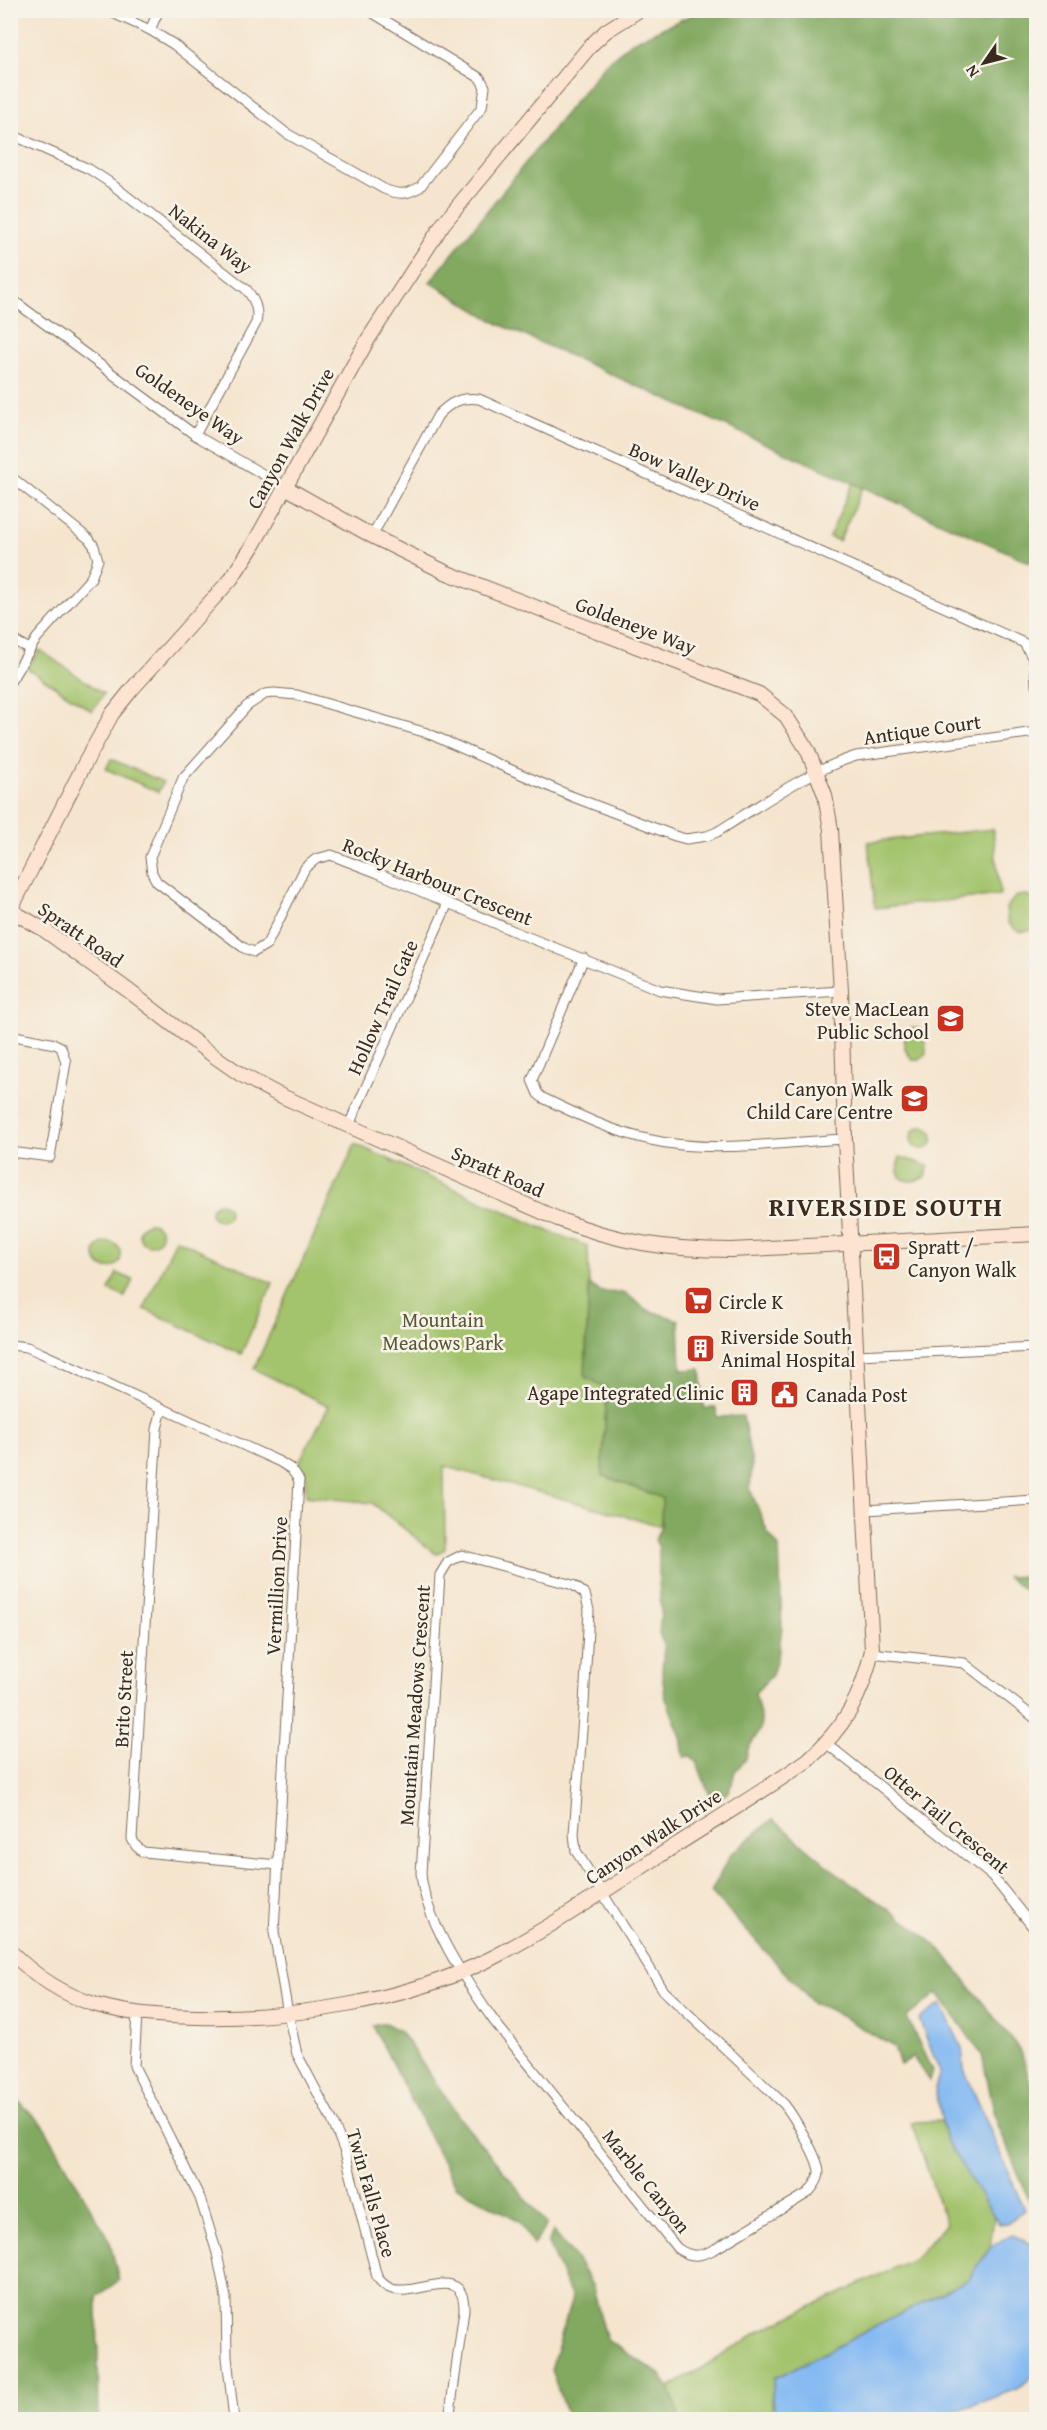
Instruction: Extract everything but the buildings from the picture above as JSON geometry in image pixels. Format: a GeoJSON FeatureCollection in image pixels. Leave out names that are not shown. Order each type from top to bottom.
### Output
{"type":"FeatureCollection","features":[{"type":"Feature","properties":{"kind":"street"},"geometry":{"type":"LineString","coordinates":[[106,10],[150,30],[173,44],[286,133],[384,189],[398,194],[408,194],[420,187],[482,106],[485,87],[480,78],[368,10]]}},
{"type":"Feature","properties":{"kind":"street"},"geometry":{"type":"LineString","coordinates":[[150,30],[159,10]]}},
{"type":"Feature","properties":{"kind":"street","name":"Canyon Walk Drive"},"geometry":{"type":"LineString","coordinates":[[11,910],[112,714],[231,579],[252,547],[367,341],[443,224],[591,45],[622,14],[639,10]]}},
{"type":"Feature","properties":{"kind":"street","name":"Nakina Way"},"geometry":{"type":"LineString","coordinates":[[10,134],[89,169],[109,182],[247,290],[254,299],[257,311],[256,323],[195,435]]}},
{"type":"Feature","properties":{"kind":"street","name":"Goldeneye Way"},"geometry":{"type":"LineString","coordinates":[[10,298],[195,435],[372,536],[445,572],[759,694],[779,710],[808,751],[828,806],[841,992],[845,1139],[851,1243]]}},
{"type":"Feature","properties":{"kind":"street","name":"Bow Valley Drive"},"geometry":{"type":"LineString","coordinates":[[372,536],[438,416],[455,400],[468,397],[478,399],[1024,643],[1035,662],[1036,685]]}},
{"type":"Feature","properties":{"kind":"street"},"geometry":{"type":"LineString","coordinates":[[10,476],[89,539],[97,552],[98,560],[91,578],[30,649],[10,682]]}},
{"type":"Feature","properties":{"kind":"street"},"geometry":{"type":"LineString","coordinates":[[10,639],[30,649]]}},
{"type":"Feature","properties":{"kind":"street","name":"Rocky Harbour Crescent"},"geometry":{"type":"LineString","coordinates":[[816,773],[787,788],[717,832],[686,839],[571,796],[427,733],[297,695],[265,694],[247,706],[183,778],[150,857],[152,873],[157,882],[244,948],[254,952],[267,944],[305,868],[322,856],[330,855],[660,990],[717,999],[841,992]]}},
{"type":"Feature","properties":{"kind":"street","name":"Antique Court"},"geometry":{"type":"LineString","coordinates":[[816,773],[843,760],[867,754],[1036,732]]}},
{"type":"Feature","properties":{"kind":"street","name":"Hollow Trail Gate"},"geometry":{"type":"LineString","coordinates":[[349,1125],[447,903]]}},
{"type":"Feature","properties":{"kind":"street","name":"Spratt Road"},"geometry":{"type":"LineString","coordinates":[[11,910],[43,929],[240,1074],[277,1094],[558,1219],[623,1240],[655,1247],[690,1250],[1036,1234]]}},
{"type":"Feature","properties":{"kind":"street"},"geometry":{"type":"LineString","coordinates":[[584,958],[532,1080],[538,1094],[543,1098],[591,1121],[653,1141],[722,1146],[845,1139]]}},
{"type":"Feature","properties":{"kind":"street"},"geometry":{"type":"LineString","coordinates":[[10,1035],[55,1044],[61,1047],[66,1062],[50,1157],[10,1152]]}},
{"type":"Feature","properties":{"kind":"street","name":"Canyon Walk Drive"},"geometry":{"type":"LineString","coordinates":[[10,1951],[36,1976],[62,1992],[92,2004],[137,2014],[235,2017],[288,2014],[392,1994],[462,1971],[524,1940],[795,1769],[826,1743],[847,1717],[860,1695],[871,1653],[851,1243]]}},
{"type":"Feature","properties":{"kind":"street","name":"Vermillion Drive"},"geometry":{"type":"LineString","coordinates":[[10,1345],[27,1347],[41,1353],[280,1462],[291,1469],[298,1480],[274,1932],[288,2014]]}},
{"type":"Feature","properties":{"kind":"street"},"geometry":{"type":"LineString","coordinates":[[857,1355],[1036,1347]]}},
{"type":"Feature","properties":{"kind":"street","name":"Brito Street"},"geometry":{"type":"LineString","coordinates":[[162,1409],[157,1429],[132,1839],[143,1852],[278,1864]]}},
{"type":"Feature","properties":{"kind":"street"},"geometry":{"type":"LineString","coordinates":[[865,1510],[1036,1500]]}},
{"type":"Feature","properties":{"kind":"street","name":"Mountain Meadows Crescent"},"geometry":{"type":"LineString","coordinates":[[462,1971],[428,1907],[422,1890],[421,1872],[440,1575],[448,1562],[455,1557],[470,1556],[573,1586],[585,1594],[588,1601],[588,1622],[574,1843],[580,1859],[601,1893]]}},
{"type":"Feature","properties":{"kind":"street"},"geometry":{"type":"LineString","coordinates":[[871,1653],[964,1663],[1036,1719]]}},
{"type":"Feature","properties":{"kind":"street","name":"Otter Tail Crescent"},"geometry":{"type":"LineString","coordinates":[[826,1743],[992,1876],[1036,1931]]}},
{"type":"Feature","properties":{"kind":"street","name":"Marble Canyon"},"geometry":{"type":"LineString","coordinates":[[462,1971],[494,2021],[677,2248],[692,2256],[715,2249],[808,2193],[818,2180],[817,2163],[784,2104],[664,1991],[601,1893]]}},
{"type":"Feature","properties":{"kind":"street"},"geometry":{"type":"LineString","coordinates":[[137,2014],[134,2066],[196,2189],[217,2253],[226,2298],[228,2369],[234,2420]]}},
{"type":"Feature","properties":{"kind":"street","name":"Twin Falls Place"},"geometry":{"type":"LineString","coordinates":[[288,2014],[300,2061],[332,2120],[345,2152],[377,2277],[382,2284],[394,2290],[450,2284],[458,2288],[463,2297],[464,2310],[449,2420]]}},
{"type":"Feature","properties":{"kind":"green space"},"geometry":{"type":"Polygon","coordinates":[[[700,11],[1036,11],[1036,565],[499,324],[430,282],[605,64],[632,42],[700,11]]]}},
{"type":"Feature","properties":{"kind":"green space"},"geometry":{"type":"Polygon","coordinates":[[[853,483],[863,487],[839,541],[829,537],[853,483]]]}},
{"type":"Feature","properties":{"kind":"green space"},"geometry":{"type":"Polygon","coordinates":[[[40,650],[104,694],[92,711],[27,668],[40,650]]]}},
{"type":"Feature","properties":{"kind":"green space"},"geometry":{"type":"Polygon","coordinates":[[[111,759],[163,782],[158,792],[106,769],[111,759]]]}},
{"type":"Feature","properties":{"kind":"green space"},"geometry":{"type":"Polygon","coordinates":[[[993,829],[1000,895],[875,908],[868,842],[993,829]]]}},
{"type":"Feature","properties":{"kind":"green space"},"geometry":{"type":"Polygon","coordinates":[[[1028,895],[1036,901],[1036,927],[1034,930],[1019,932],[1008,923],[1006,908],[1016,896],[1028,895]]]}},
{"type":"Feature","properties":{"kind":"green space"},"geometry":{"type":"Polygon","coordinates":[[[912,1028],[919,1028],[925,1039],[926,1053],[920,1060],[912,1060],[905,1049],[904,1035],[912,1028]]]}},
{"type":"Feature","properties":{"kind":"green space"},"geometry":{"type":"Polygon","coordinates":[[[922,1127],[930,1130],[933,1138],[930,1146],[922,1149],[914,1146],[911,1138],[914,1130],[922,1127]]]}},
{"type":"Feature","properties":{"kind":"green space","name":"Mountain Meadows Park"},"geometry":{"type":"Polygon","coordinates":[[[355,1144],[553,1233],[588,1246],[589,1285],[585,1376],[607,1388],[602,1475],[662,1498],[661,1526],[444,1466],[445,1549],[436,1554],[372,1503],[306,1496],[306,1478],[298,1464],[329,1406],[254,1369],[355,1144]]]}},
{"type":"Feature","properties":{"kind":"green space"},"geometry":{"type":"Polygon","coordinates":[[[900,1157],[929,1166],[925,1177],[912,1181],[902,1179],[898,1171],[900,1157]]]}},
{"type":"Feature","properties":{"kind":"green space"},"geometry":{"type":"Polygon","coordinates":[[[216,1203],[224,1203],[229,1208],[227,1219],[216,1221],[211,1216],[211,1208],[216,1203]]]}},
{"type":"Feature","properties":{"kind":"green space"},"geometry":{"type":"Polygon","coordinates":[[[150,1223],[158,1226],[161,1234],[158,1242],[150,1245],[142,1242],[139,1234],[142,1226],[150,1223]]]}},
{"type":"Feature","properties":{"kind":"green space"},"geometry":{"type":"Polygon","coordinates":[[[176,1239],[273,1283],[241,1354],[144,1309],[176,1239]]]}},
{"type":"Feature","properties":{"kind":"green space"},"geometry":{"type":"Polygon","coordinates":[[[108,1242],[117,1246],[121,1255],[117,1264],[108,1268],[99,1264],[95,1255],[99,1246],[108,1242]]]}},
{"type":"Feature","properties":{"kind":"green space"},"geometry":{"type":"Polygon","coordinates":[[[117,1273],[133,1280],[125,1297],[109,1290],[117,1273]]]}},
{"type":"Feature","properties":{"kind":"green space"},"geometry":{"type":"Polygon","coordinates":[[[589,1285],[602,1292],[625,1293],[647,1310],[679,1320],[681,1370],[701,1369],[704,1408],[716,1408],[717,1417],[743,1416],[752,1465],[750,1489],[768,1533],[779,1547],[782,1627],[779,1651],[772,1675],[755,1693],[761,1720],[760,1730],[748,1749],[746,1759],[735,1771],[727,1793],[716,1800],[708,1791],[695,1761],[691,1756],[684,1757],[681,1737],[665,1696],[662,1673],[664,1646],[659,1633],[661,1613],[659,1548],[655,1540],[661,1526],[662,1498],[602,1475],[607,1388],[585,1377],[589,1285]]]}},
{"type":"Feature","properties":{"kind":"green space"},"geometry":{"type":"Polygon","coordinates":[[[1036,1575],[1036,1598],[1007,1577],[1036,1575]]]}},
{"type":"Feature","properties":{"kind":"green space"},"geometry":{"type":"Polygon","coordinates":[[[773,1819],[833,1870],[922,1933],[942,1951],[1021,2051],[1036,2102],[1036,2217],[996,2120],[982,2055],[938,1993],[907,2017],[932,2071],[929,2081],[913,2057],[900,2065],[894,2047],[831,2010],[813,2003],[711,1892],[730,1855],[773,1819]]]}},
{"type":"Feature","properties":{"kind":"green space"},"geometry":{"type":"Polygon","coordinates":[[[385,2023],[400,2031],[462,2121],[547,2224],[533,2245],[520,2221],[455,2186],[373,2026],[385,2023]]]}},
{"type":"Feature","properties":{"kind":"green space"},"geometry":{"type":"Polygon","coordinates":[[[10,2092],[44,2126],[110,2242],[119,2280],[97,2297],[99,2419],[11,2419],[10,2092]]]}},
{"type":"Feature","properties":{"kind":"green space"},"geometry":{"type":"Polygon","coordinates":[[[942,2121],[947,2141],[994,2216],[990,2248],[969,2279],[775,2378],[771,2400],[773,2408],[757,2419],[680,2419],[669,2388],[762,2330],[915,2258],[946,2224],[911,2122],[942,2121]]]}},
{"type":"Feature","properties":{"kind":"green space"},"geometry":{"type":"Polygon","coordinates":[[[553,2231],[576,2259],[592,2285],[607,2340],[661,2375],[669,2388],[680,2419],[568,2419],[551,2370],[572,2298],[548,2244],[553,2231]]]}},
{"type":"Feature","properties":{"kind":"water"},"geometry":{"type":"Polygon","coordinates":[[[941,2004],[962,2048],[964,2069],[1024,2209],[1008,2223],[999,2224],[946,2141],[935,2088],[940,2072],[919,2019],[941,2004]]]}},
{"type":"Feature","properties":{"kind":"water"},"geometry":{"type":"Polygon","coordinates":[[[1011,2234],[1036,2247],[1036,2373],[1019,2388],[959,2410],[924,2419],[782,2419],[772,2400],[775,2378],[969,2279],[990,2248],[1011,2234]]]}},
{"type":"Feature","properties":{"kind":"place","name":"Steve MacLean Public School"},"geometry":{"type":"Point","coordinates":[950,1019]}},
{"type":"Feature","properties":{"kind":"place","name":"Canyon Walk Child Care Centre"},"geometry":{"type":"Point","coordinates":[914,1099]}},
{"type":"Feature","properties":{"kind":"place","name":"Spratt / Canyon Walk"},"geometry":{"type":"Point","coordinates":[887,1257]}},
{"type":"Feature","properties":{"kind":"place","name":"Circle K"},"geometry":{"type":"Point","coordinates":[698,1301]}},
{"type":"Feature","properties":{"kind":"place","name":"Riverside South Animal Hospital"},"geometry":{"type":"Point","coordinates":[700,1348]}},
{"type":"Feature","properties":{"kind":"place","name":"Agape Integrated Clinic"},"geometry":{"type":"Point","coordinates":[745,1392]}},
{"type":"Feature","properties":{"kind":"place","name":"Canada Post"},"geometry":{"type":"Point","coordinates":[785,1394]}},
{"type":"Feature","properties":{"kind":"district","name":"RIVERSIDE SOUTH"},"geometry":{"type":"Point","coordinates":[886,1206]}}]}
